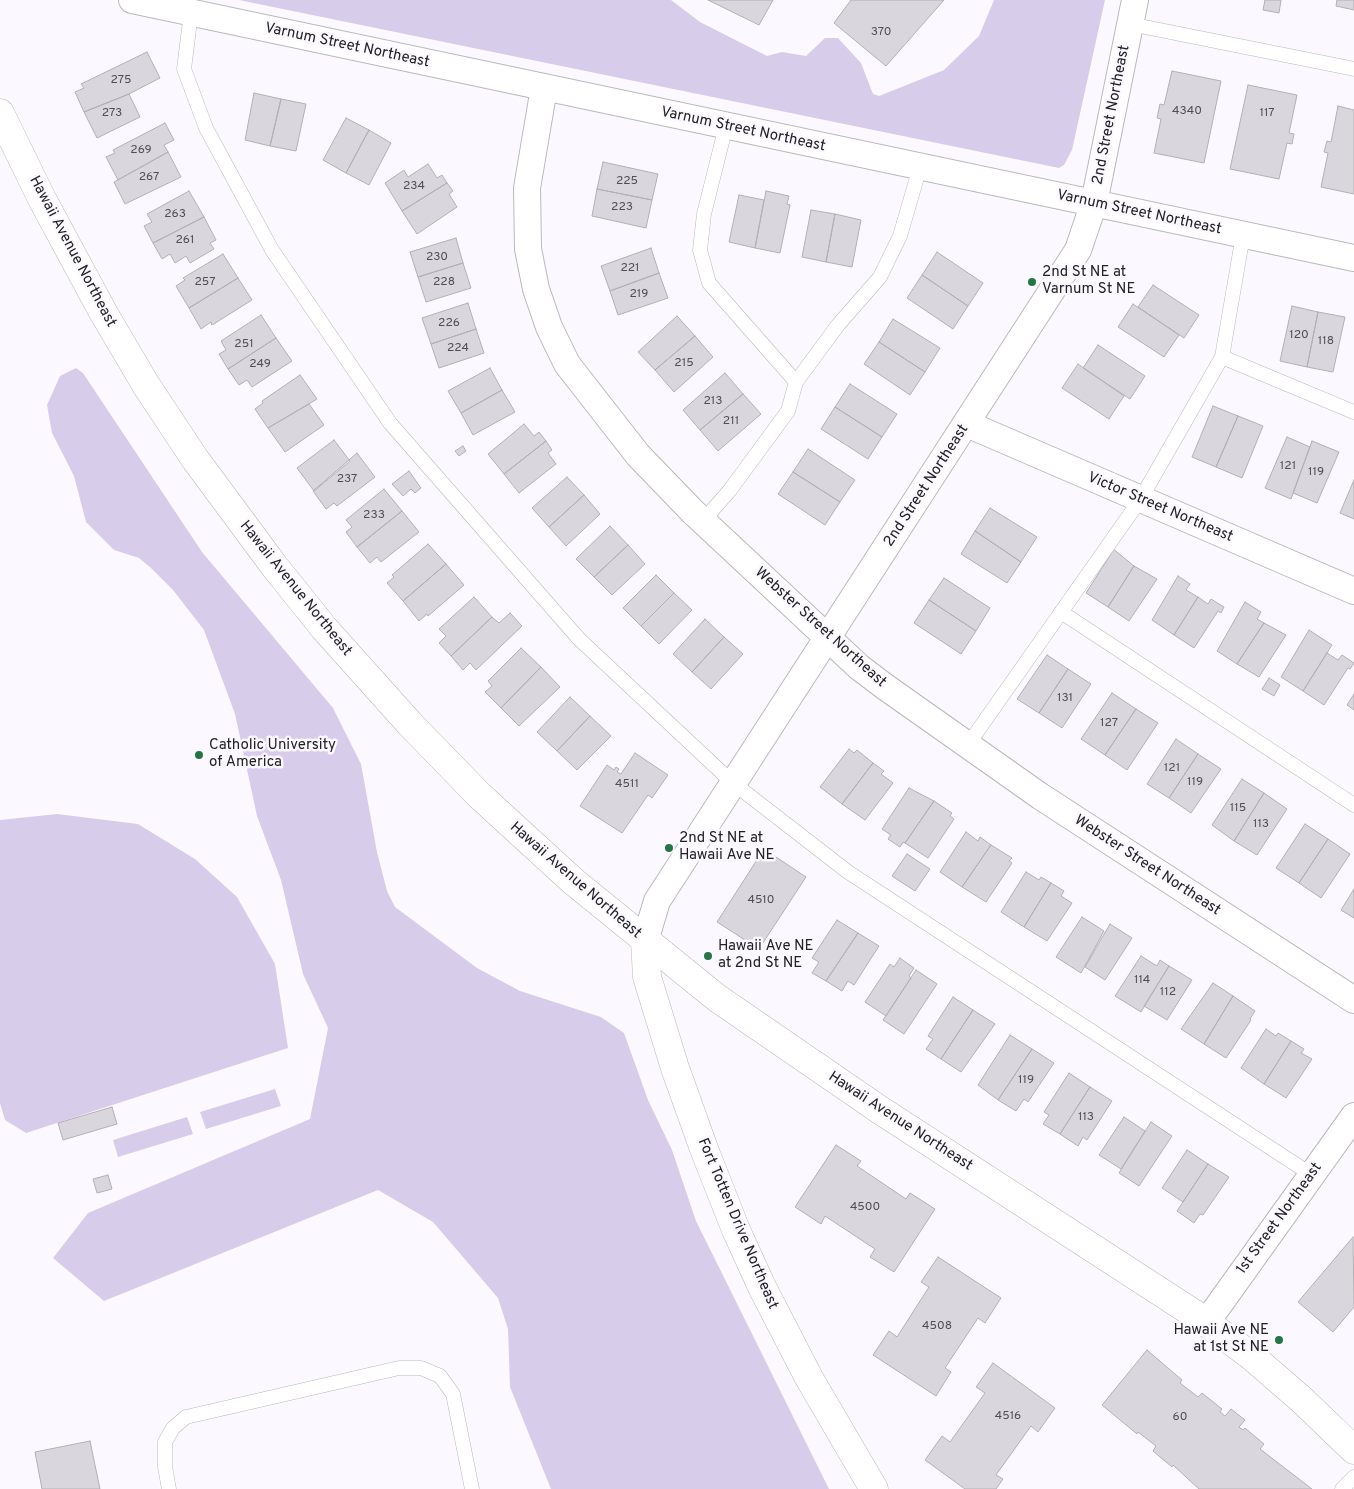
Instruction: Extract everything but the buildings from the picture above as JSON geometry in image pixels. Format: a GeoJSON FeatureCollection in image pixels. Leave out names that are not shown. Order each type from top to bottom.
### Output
{"type":"FeatureCollection","features":[{"type":"Feature","properties":{"kind":"street","name":"Varnum Street Northeast"},"geometry":{"type":"LineString","coordinates":[[132,0],[1354,258]]}},
{"type":"Feature","properties":{"kind":"street","name":"2nd Street Northeast"},"geometry":{"type":"LineString","coordinates":[[645,941],[657,901],[1078,250],[1094,203],[1132,12]]}},
{"type":"Feature","properties":{"kind":"street","name":"Webster Street Northeast"},"geometry":{"type":"LineString","coordinates":[[544,88],[529,167],[526,208],[532,269],[549,327],[566,364],[613,426],[664,484],[702,522],[866,672],[967,746],[1040,796],[1354,1000]]}},
{"type":"Feature","properties":{"kind":"street","name":"Hawaii Avenue Northeast"},"geometry":{"type":"LineString","coordinates":[[0,113],[72,256],[132,361],[200,466],[291,588],[379,690],[478,795],[550,861],[645,941],[717,998],[838,1082],[1206,1323],[1250,1355],[1301,1399],[1354,1450]]}},
{"type":"Feature","properties":{"kind":"street","name":"Victor Street Northeast"},"geometry":{"type":"LineString","coordinates":[[967,424],[1354,591]]}},
{"type":"Feature","properties":{"kind":"street","name":"Fort Totten Drive Northeast"},"geometry":{"type":"LineString","coordinates":[[645,941],[647,976],[675,1068],[736,1230],[809,1378],[874,1489]]}},
{"type":"Feature","properties":{"kind":"street","name":"1st Street Northeast"},"geometry":{"type":"LineString","coordinates":[[1206,1323],[1312,1175],[1351,1126]]}},
{"type":"Feature","properties":{"kind":"lane"},"geometry":{"type":"LineString","coordinates":[[1132,12],[1354,69]]}},
{"type":"Feature","properties":{"kind":"lane"},"geometry":{"type":"LineString","coordinates":[[191,13],[184,68],[206,128],[272,250],[390,423],[579,639],[733,783],[848,872],[1312,1175]]}},
{"type":"Feature","properties":{"kind":"lane"},"geometry":{"type":"LineString","coordinates":[[726,126],[704,214],[700,250],[709,283],[796,382]]}},
{"type":"Feature","properties":{"kind":"lane"},"geometry":{"type":"LineString","coordinates":[[702,522],[736,483],[788,411],[796,382],[838,325],[880,277],[900,236],[920,167]]}},
{"type":"Feature","properties":{"kind":"lane"},"geometry":{"type":"LineString","coordinates":[[967,746],[1140,500],[1222,357],[1243,235]]}},
{"type":"Feature","properties":{"kind":"lane"},"geometry":{"type":"LineString","coordinates":[[1222,357],[1354,412]]}},
{"type":"Feature","properties":{"kind":"lane"},"geometry":{"type":"LineString","coordinates":[[1061,612],[1354,805]]}},
{"type":"Feature","properties":{"kind":"lane"},"geometry":{"type":"LineString","coordinates":[[169,1489],[165,1467],[166,1442],[173,1428],[186,1417],[399,1368],[420,1368],[440,1376],[453,1394],[472,1489]]}},
{"type":"Feature","properties":{"kind":"lane"},"geometry":{"type":"LineString","coordinates":[[1342,1489],[1354,1477]]}},
{"type":"Feature","properties":{"kind":"shaded area"},"geometry":{"type":"Polygon","coordinates":[[[239,0],[671,0],[700,22],[767,56],[782,52],[806,56],[825,38],[838,38],[861,63],[873,94],[879,96],[944,70],[979,36],[994,0],[1105,0],[1072,150],[1064,165],[1059,168],[239,0]]]}},
{"type":"Feature","properties":{"kind":"shaded area"},"geometry":{"type":"Polygon","coordinates":[[[76,368],[83,373],[202,552],[333,708],[361,764],[377,852],[387,891],[395,907],[477,968],[520,991],[601,1017],[624,1033],[648,1100],[672,1150],[696,1221],[829,1489],[551,1489],[510,1387],[508,1329],[498,1298],[433,1222],[378,1190],[104,1301],[53,1258],[88,1213],[310,1119],[328,1028],[303,974],[281,880],[257,816],[235,714],[204,630],[173,590],[151,568],[139,558],[114,550],[86,522],[74,476],[52,433],[47,405],[60,376],[76,368]]]}},
{"type":"Feature","properties":{"kind":"shaded area"},"geometry":{"type":"Polygon","coordinates":[[[57,814],[138,824],[195,859],[237,897],[275,964],[288,1048],[26,1133],[5,1120],[0,1103],[0,820],[57,814]]]}},
{"type":"Feature","properties":{"kind":"shaded area"},"geometry":{"type":"Polygon","coordinates":[[[275,1089],[281,1106],[206,1129],[200,1112],[275,1089]]]}},
{"type":"Feature","properties":{"kind":"shaded area"},"geometry":{"type":"Polygon","coordinates":[[[187,1117],[193,1134],[118,1157],[113,1140],[187,1117]]]}},
{"type":"Feature","properties":{"kind":"place","name":"2nd St NE at Varnum St NE"},"geometry":{"type":"Point","coordinates":[1032,282]}},
{"type":"Feature","properties":{"kind":"place","name":"Catholic University of America"},"geometry":{"type":"Point","coordinates":[199,755]}},
{"type":"Feature","properties":{"kind":"place","name":"2nd St NE at Hawaii Ave NE"},"geometry":{"type":"Point","coordinates":[669,848]}},
{"type":"Feature","properties":{"kind":"place","name":"Hawaii Ave NE at 2nd St NE"},"geometry":{"type":"Point","coordinates":[708,956]}},
{"type":"Feature","properties":{"kind":"place","name":"Hawaii Ave NE at 1st St NE"},"geometry":{"type":"Point","coordinates":[1279,1340]}}]}
